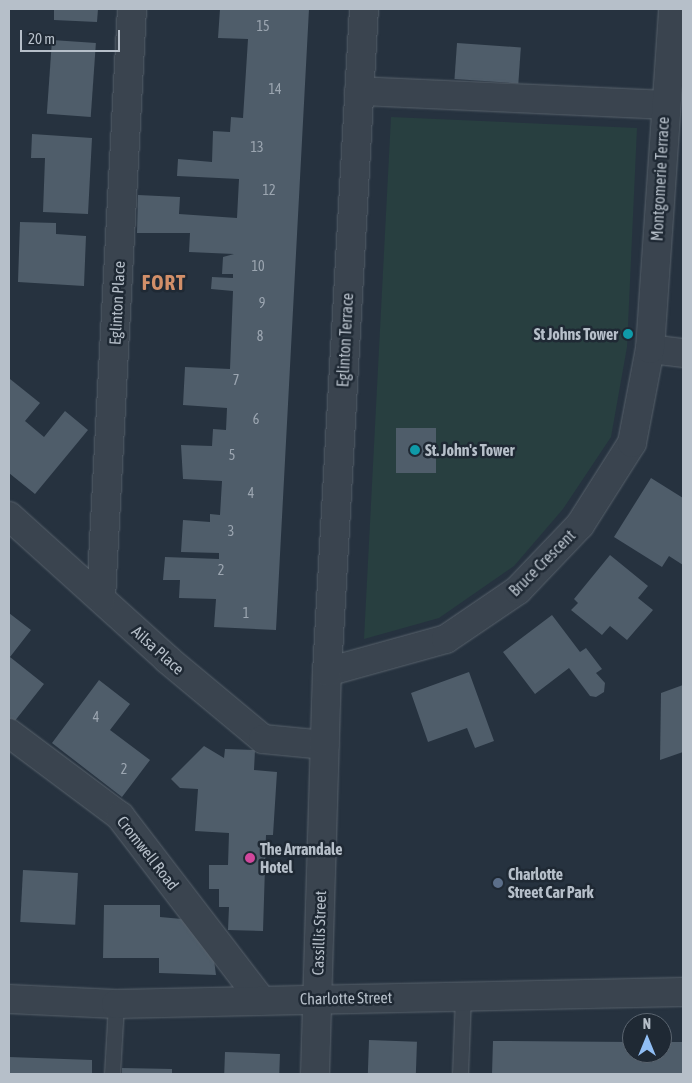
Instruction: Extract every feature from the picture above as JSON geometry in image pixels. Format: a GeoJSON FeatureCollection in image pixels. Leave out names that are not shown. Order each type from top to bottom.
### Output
{"type":"FeatureCollection","features":[{"type":"Feature","properties":{"kind":"street","name":"Eglinton Place"},"geometry":{"type":"LineString","coordinates":[[101,598],[132,9]]}},
{"type":"Feature","properties":{"kind":"street","name":"Eglinton Terrace"},"geometry":{"type":"LineString","coordinates":[[327,672],[364,9]]}},
{"type":"Feature","properties":{"kind":"street","name":"Montgomerie Terrace"},"geometry":{"type":"LineString","coordinates":[[650,349],[665,105],[673,9]]}},
{"type":"Feature","properties":{"kind":"street"},"geometry":{"type":"LineString","coordinates":[[359,91],[665,105]]}},
{"type":"Feature","properties":{"kind":"street"},"geometry":{"type":"LineString","coordinates":[[650,349],[683,354]]}},
{"type":"Feature","properties":{"kind":"street","name":"Bruce Crescent"},"geometry":{"type":"LineString","coordinates":[[327,672],[446,639],[518,590],[580,526],[632,443],[650,349]]}},
{"type":"Feature","properties":{"kind":"street","name":"Ailsa Place"},"geometry":{"type":"LineString","coordinates":[[9,516],[263,739],[325,745]]}},
{"type":"Feature","properties":{"kind":"street","name":"Cassillis Street"},"geometry":{"type":"LineString","coordinates":[[315,1074],[327,672]]}},
{"type":"Feature","properties":{"kind":"street","name":"Cromwell Road"},"geometry":{"type":"LineString","coordinates":[[9,733],[120,816],[261,1000]]}},
{"type":"Feature","properties":{"kind":"street","name":"Charlotte Street"},"geometry":{"type":"LineString","coordinates":[[9,999],[116,1004],[317,998],[683,992]]}},
{"type":"Feature","properties":{"kind":"lane"},"geometry":{"type":"LineString","coordinates":[[460,1074],[463,995]]}},
{"type":"Feature","properties":{"kind":"lane"},"geometry":{"type":"LineString","coordinates":[[112,1074],[116,1004]]}},
{"type":"Feature","properties":{"kind":"green space"},"geometry":{"type":"Polygon","coordinates":[[[391,117],[637,128],[627,347],[611,437],[563,509],[514,566],[439,618],[364,639],[391,117]]]}},
{"type":"Feature","properties":{"kind":"building"},"geometry":{"type":"Polygon","coordinates":[[[54,9],[98,9],[97,22],[54,20],[54,9]]]}},
{"type":"Feature","properties":{"kind":"building"},"geometry":{"type":"Polygon","coordinates":[[[220,9],[309,9],[276,630],[214,627],[216,599],[179,598],[180,580],[163,580],[165,557],[219,559],[219,553],[181,552],[183,520],[210,522],[210,514],[220,515],[222,481],[183,479],[181,445],[212,446],[213,429],[226,430],[227,408],[183,405],[185,367],[230,369],[233,291],[211,289],[212,277],[233,278],[233,274],[222,274],[223,257],[234,254],[189,252],[190,233],[137,233],[138,195],[180,197],[179,214],[237,218],[239,179],[177,176],[178,159],[212,162],[213,131],[230,132],[231,117],[243,118],[248,39],[218,38],[220,9]]]}},
{"type":"Feature","properties":{"kind":"building"},"geometry":{"type":"Polygon","coordinates":[[[52,40],[96,43],[91,117],[47,114],[52,40]]]}},
{"type":"Feature","properties":{"kind":"building"},"geometry":{"type":"Polygon","coordinates":[[[457,43],[521,47],[518,83],[454,79],[457,43]]]}},
{"type":"Feature","properties":{"kind":"building"},"geometry":{"type":"Polygon","coordinates":[[[32,134],[92,138],[88,214],[43,212],[45,158],[31,158],[32,134]]]}},
{"type":"Feature","properties":{"kind":"building"},"geometry":{"type":"Polygon","coordinates":[[[20,222],[56,223],[56,234],[86,236],[84,286],[18,282],[20,222]]]}},
{"type":"Feature","properties":{"kind":"building"},"geometry":{"type":"Polygon","coordinates":[[[10,379],[40,403],[25,421],[44,437],[65,411],[88,430],[35,494],[9,473],[10,379]]]}},
{"type":"Feature","properties":{"kind":"building","name":"St. John's Tower"},"geometry":{"type":"Polygon","coordinates":[[[396,428],[436,428],[436,473],[396,473],[396,428]]]}},
{"type":"Feature","properties":{"kind":"building"},"geometry":{"type":"Polygon","coordinates":[[[651,478],[683,498],[683,565],[669,556],[662,567],[614,537],[651,478]]]}},
{"type":"Feature","properties":{"kind":"building"},"geometry":{"type":"Polygon","coordinates":[[[610,555],[648,586],[638,598],[653,610],[627,640],[610,626],[602,635],[571,610],[578,603],[574,599],[610,555]]]}},
{"type":"Feature","properties":{"kind":"building"},"geometry":{"type":"Polygon","coordinates":[[[9,613],[31,630],[10,657],[44,684],[14,722],[9,718],[9,613]]]}},
{"type":"Feature","properties":{"kind":"building"},"geometry":{"type":"Polygon","coordinates":[[[552,615],[580,652],[586,648],[602,669],[596,673],[605,683],[604,692],[596,697],[590,696],[569,668],[535,694],[503,652],[552,615]]]}},
{"type":"Feature","properties":{"kind":"building"},"geometry":{"type":"Polygon","coordinates":[[[469,672],[494,741],[475,748],[467,728],[428,742],[411,693],[469,672]]]}},
{"type":"Feature","properties":{"kind":"building"},"geometry":{"type":"Polygon","coordinates":[[[99,680],[130,704],[110,730],[150,760],[122,797],[52,743],[99,680]]]}},
{"type":"Feature","properties":{"kind":"building"},"geometry":{"type":"Polygon","coordinates":[[[683,685],[683,752],[660,760],[661,693],[683,685]]]}},
{"type":"Feature","properties":{"kind":"building"},"geometry":{"type":"Polygon","coordinates":[[[204,746],[224,758],[225,749],[255,750],[254,770],[277,772],[273,835],[266,835],[263,931],[228,930],[229,907],[219,907],[219,889],[209,889],[209,865],[228,865],[229,833],[195,831],[198,789],[180,788],[171,779],[204,746]]]}},
{"type":"Feature","properties":{"kind":"building"},"geometry":{"type":"Polygon","coordinates":[[[23,870],[78,873],[75,925],[20,922],[23,870]]]}},
{"type":"Feature","properties":{"kind":"building"},"geometry":{"type":"Polygon","coordinates":[[[104,905],[160,905],[160,917],[182,919],[214,960],[216,975],[159,973],[159,958],[103,958],[104,905]]]}},
{"type":"Feature","properties":{"kind":"building"},"geometry":{"type":"Polygon","coordinates":[[[369,1040],[417,1042],[416,1074],[368,1074],[369,1040]]]}},
{"type":"Feature","properties":{"kind":"building"},"geometry":{"type":"Polygon","coordinates":[[[493,1041],[622,1042],[622,1063],[672,1063],[672,1042],[683,1042],[683,1074],[492,1074],[493,1041]]]}},
{"type":"Feature","properties":{"kind":"building"},"geometry":{"type":"Polygon","coordinates":[[[225,1052],[280,1054],[279,1074],[224,1074],[225,1052]]]}},
{"type":"Feature","properties":{"kind":"building"},"geometry":{"type":"Polygon","coordinates":[[[9,1057],[92,1060],[92,1074],[9,1074],[9,1057]]]}},
{"type":"Feature","properties":{"kind":"building"},"geometry":{"type":"Polygon","coordinates":[[[122,1068],[172,1069],[172,1074],[122,1074],[122,1068]]]}},
{"type":"Feature","properties":{"kind":"place","name":"St Johns Tower"},"geometry":{"type":"Point","coordinates":[628,334]}},
{"type":"Feature","properties":{"kind":"place","name":"St. John's Tower"},"geometry":{"type":"Point","coordinates":[415,450]}},
{"type":"Feature","properties":{"kind":"place","name":"The Arrandale Hotel"},"geometry":{"type":"Point","coordinates":[250,858]}},
{"type":"Feature","properties":{"kind":"place","name":"Charlotte Street Car Park"},"geometry":{"type":"Point","coordinates":[498,883]}},
{"type":"Feature","properties":{"kind":"district","name":"FORT"},"geometry":{"type":"Point","coordinates":[164,282]}}]}
